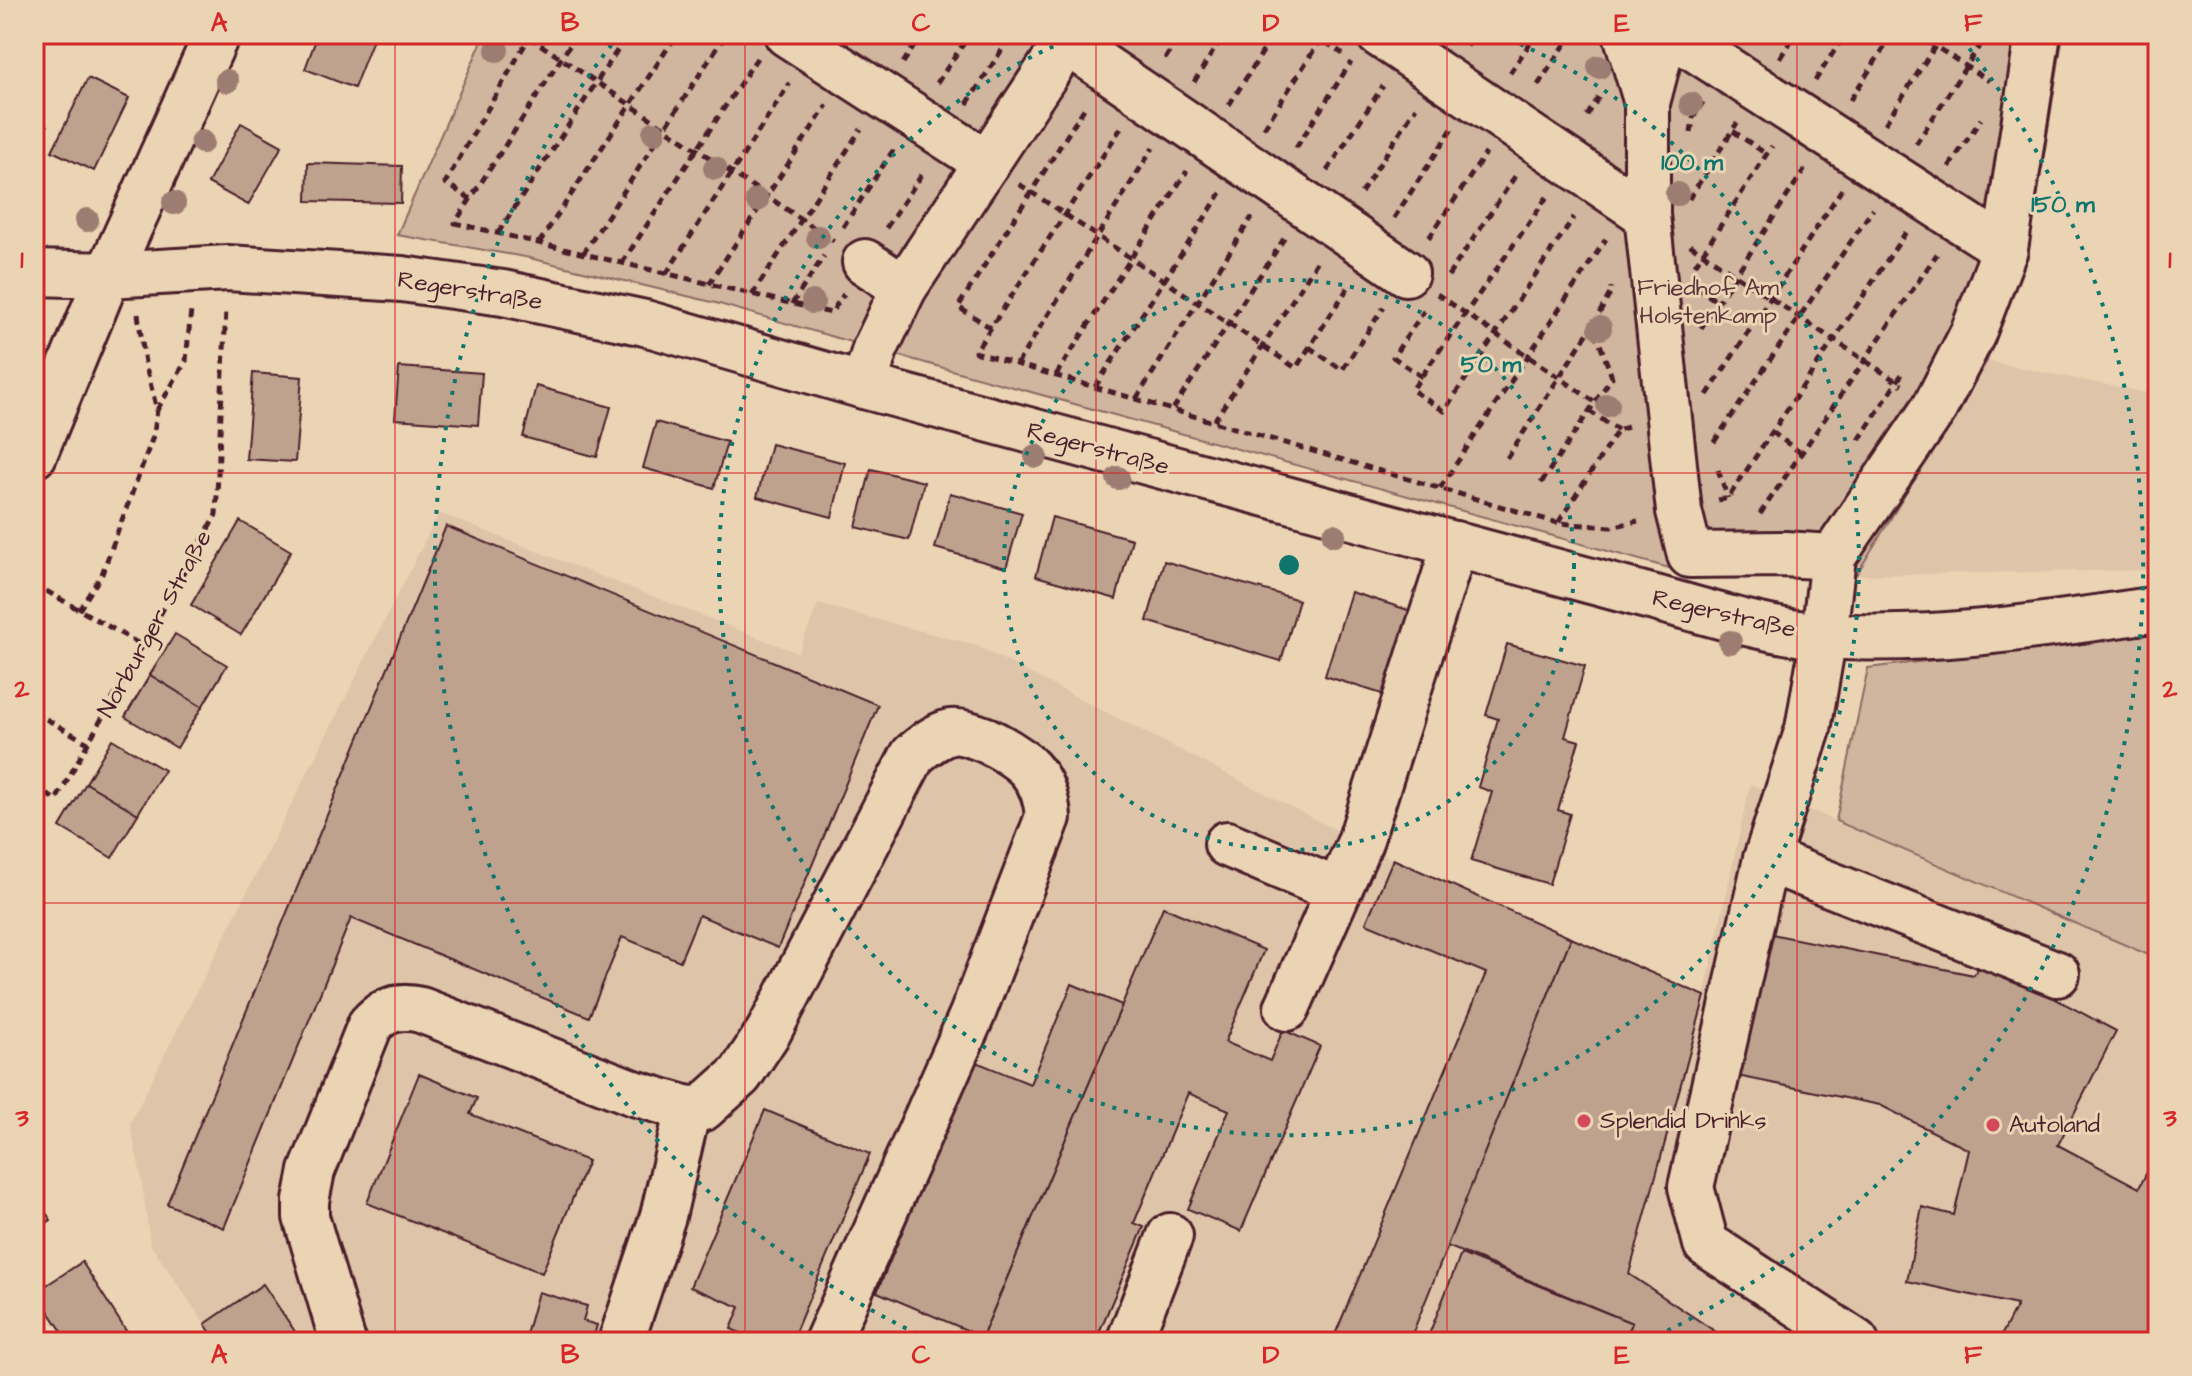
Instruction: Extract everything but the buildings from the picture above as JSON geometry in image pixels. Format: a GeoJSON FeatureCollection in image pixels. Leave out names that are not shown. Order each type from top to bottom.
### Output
{"type":"FeatureCollection","features":[{"type":"Feature","properties":{"kind":"street"},"geometry":{"type":"LineString","coordinates":[[34,455],[120,274],[217,34]]}},
{"type":"Feature","properties":{"kind":"street"},"geometry":{"type":"LineString","coordinates":[[1379,34],[1647,215]]}},
{"type":"Feature","properties":{"kind":"street"},"geometry":{"type":"LineString","coordinates":[[1626,34],[1647,103]]}},
{"type":"Feature","properties":{"kind":"street"},"geometry":{"type":"LineString","coordinates":[[1665,34],[1647,103],[1647,215],[1679,511],[1690,555],[1833,557]]}},
{"type":"Feature","properties":{"kind":"street"},"geometry":{"type":"LineString","coordinates":[[1672,34],[2005,249]]}},
{"type":"Feature","properties":{"kind":"street"},"geometry":{"type":"LineString","coordinates":[[1856,1342],[1706,1244],[1691,1187],[1766,859],[1808,729],[1824,636],[1833,557],[1935,407],[1973,333],[2005,249],[2038,34]]}},
{"type":"Feature","properties":{"kind":"street"},"geometry":{"type":"LineString","coordinates":[[864,386],[875,349],[904,288],[987,163],[1064,37],[1406,273]]}},
{"type":"Feature","properties":{"kind":"street"},"geometry":{"type":"LineString","coordinates":[[788,44],[882,95],[987,163]]}},
{"type":"Feature","properties":{"kind":"street"},"geometry":{"type":"LineString","coordinates":[[849,251],[904,288]]}},
{"type":"Feature","properties":{"kind":"street","name":"Regerstraße"},"geometry":{"type":"LineString","coordinates":[[34,273],[120,274],[212,269],[402,279],[503,293],[645,323],[864,386],[1757,625],[1824,636],[1957,635],[2158,609]]}},
{"type":"Feature","properties":{"kind":"street"},"geometry":{"type":"LineString","coordinates":[[1287,1008],[1360,842],[1455,544]]}},
{"type":"Feature","properties":{"kind":"street"},"geometry":{"type":"LineString","coordinates":[[343,1342],[309,1228],[306,1201],[312,1171],[370,1025],[386,1012],[399,1008],[421,1010],[634,1093],[688,1109],[703,1108],[740,1075],[754,1056],[913,755],[930,740],[952,731],[978,737],[1011,752],[1028,766],[1047,795],[1048,817],[972,1015],[827,1342]]}},
{"type":"Feature","properties":{"kind":"street"},"geometry":{"type":"LineString","coordinates":[[1227,844],[1338,891]]}},
{"type":"Feature","properties":{"kind":"street"},"geometry":{"type":"LineString","coordinates":[[1766,859],[2057,974]]}},
{"type":"Feature","properties":{"kind":"street"},"geometry":{"type":"LineString","coordinates":[[621,1342],[663,1216],[688,1109]]}},
{"type":"Feature","properties":{"kind":"street"},"geometry":{"type":"LineString","coordinates":[[1129,1342],[1170,1236]]}},
{"type":"Feature","properties":{"kind":"path"},"geometry":{"type":"LineString","coordinates":[[577,34],[455,223],[831,313]]}},
{"type":"Feature","properties":{"kind":"path"},"geometry":{"type":"LineString","coordinates":[[498,233],[628,34]]}},
{"type":"Feature","properties":{"kind":"path"},"geometry":{"type":"LineString","coordinates":[[539,243],[677,34]]}},
{"type":"Feature","properties":{"kind":"path"},"geometry":{"type":"LineString","coordinates":[[583,254],[726,34]]}},
{"type":"Feature","properties":{"kind":"path"},"geometry":{"type":"LineString","coordinates":[[752,295],[922,34]]}},
{"type":"Feature","properties":{"kind":"path"},"geometry":{"type":"LineString","coordinates":[[709,284],[767,196],[882,95],[970,34]]}},
{"type":"Feature","properties":{"kind":"path"},"geometry":{"type":"LineString","coordinates":[[1095,387],[1164,280],[1181,34]]}},
{"type":"Feature","properties":{"kind":"path"},"geometry":{"type":"LineString","coordinates":[[1017,364],[1224,34]]}},
{"type":"Feature","properties":{"kind":"path"},"geometry":{"type":"LineString","coordinates":[[1274,34],[1064,214],[975,352],[1558,523],[1611,527],[1679,511]]}},
{"type":"Feature","properties":{"kind":"path"},"geometry":{"type":"LineString","coordinates":[[1506,79],[1536,34]]}},
{"type":"Feature","properties":{"kind":"path"},"geometry":{"type":"LineString","coordinates":[[1538,85],[1572,34]]}},
{"type":"Feature","properties":{"kind":"path"},"geometry":{"type":"LineString","coordinates":[[1728,498],[1834,339],[1878,167],[1845,34]]}},
{"type":"Feature","properties":{"kind":"path"},"geometry":{"type":"LineString","coordinates":[[1733,554],[1865,360],[1878,167],[1893,34]]}},
{"type":"Feature","properties":{"kind":"path"},"geometry":{"type":"LineString","coordinates":[[1916,34],[2027,106]]}},
{"type":"Feature","properties":{"kind":"path"},"geometry":{"type":"LineString","coordinates":[[1711,448],[1799,317],[1943,34]]}},
{"type":"Feature","properties":{"kind":"path"},"geometry":{"type":"LineString","coordinates":[[1705,398],[1771,298],[1966,66],[1987,34]]}},
{"type":"Feature","properties":{"kind":"path"},"geometry":{"type":"LineString","coordinates":[[471,199],[445,183],[530,36],[849,251]]}},
{"type":"Feature","properties":{"kind":"path"},"geometry":{"type":"LineString","coordinates":[[991,328],[958,307],[1031,192],[1321,39]]}},
{"type":"Feature","properties":{"kind":"path"},"geometry":{"type":"LineString","coordinates":[[622,263],[697,150],[788,44]]}},
{"type":"Feature","properties":{"kind":"path"},"geometry":{"type":"LineString","coordinates":[[666,274],[732,173],[788,44]]}},
{"type":"Feature","properties":{"kind":"path"},"geometry":{"type":"LineString","coordinates":[[792,304],[849,251],[882,95]]}},
{"type":"Feature","properties":{"kind":"path"},"geometry":{"type":"LineString","coordinates":[[1664,384],[1736,275],[1878,167],[1985,113]]}},
{"type":"Feature","properties":{"kind":"path"},"geometry":{"type":"LineString","coordinates":[[1056,375],[1131,258],[1175,116]]}},
{"type":"Feature","properties":{"kind":"path"},"geometry":{"type":"LineString","coordinates":[[1733,131],[1766,154],[1878,167]]}},
{"type":"Feature","properties":{"kind":"path"},"geometry":{"type":"LineString","coordinates":[[1691,271],[1766,154]]}},
{"type":"Feature","properties":{"kind":"path"},"geometry":{"type":"LineString","coordinates":[[987,163],[1296,368]]}},
{"type":"Feature","properties":{"kind":"path"},"geometry":{"type":"LineString","coordinates":[[1570,163],[1412,390],[1444,411],[1574,217]]}},
{"type":"Feature","properties":{"kind":"path"},"geometry":{"type":"LineString","coordinates":[[1647,215],[1935,407]]}},
{"type":"Feature","properties":{"kind":"path"},"geometry":{"type":"LineString","coordinates":[[1440,488],[1606,239],[1608,252]]}},
{"type":"Feature","properties":{"kind":"path"},"geometry":{"type":"LineString","coordinates":[[157,410],[186,361],[212,269]]}},
{"type":"Feature","properties":{"kind":"path","name":"Norburger Straße"},"geometry":{"type":"LineString","coordinates":[[34,787],[56,800],[216,515],[212,269]]}},
{"type":"Feature","properties":{"kind":"path"},"geometry":{"type":"LineString","coordinates":[[1406,273],[1595,402]]}},
{"type":"Feature","properties":{"kind":"path"},"geometry":{"type":"LineString","coordinates":[[79,610],[102,574],[154,434],[157,410],[120,274]]}},
{"type":"Feature","properties":{"kind":"path"},"geometry":{"type":"LineString","coordinates":[[1507,458],[1593,325],[1611,292],[1610,278]]}},
{"type":"Feature","properties":{"kind":"path"},"geometry":{"type":"LineString","coordinates":[[1686,280],[1718,302]]}},
{"type":"Feature","properties":{"kind":"path"},"geometry":{"type":"LineString","coordinates":[[1541,483],[1612,377],[1593,325]]}},
{"type":"Feature","properties":{"kind":"path"},"geometry":{"type":"LineString","coordinates":[[1558,523],[1618,430],[1589,411]]}},
{"type":"Feature","properties":{"kind":"path"},"geometry":{"type":"LineString","coordinates":[[1772,432],[1801,453]]}},
{"type":"Feature","properties":{"kind":"path"},"geometry":{"type":"LineString","coordinates":[[34,584],[143,646]]}},
{"type":"Feature","properties":{"kind":"path"},"geometry":{"type":"LineString","coordinates":[[34,712],[88,743]]}},
{"type":"Feature","properties":{"kind":"shaded area"},"geometry":{"type":"Polygon","coordinates":[[[1987,361],[2158,395],[2158,570],[1856,575],[1987,361]]]}},
{"type":"Feature","properties":{"kind":"shaded area"},"geometry":{"type":"Polygon","coordinates":[[[439,513],[798,653],[818,604],[975,645],[1393,859],[1704,996],[1750,784],[2158,959],[2158,1342],[217,1342],[150,1244],[130,1123],[439,513]]]}},
{"type":"Feature","properties":{"kind":"green space","name":"Friedhof Am Holstenkamp"},"geometry":{"type":"Polygon","coordinates":[[[485,34],[2063,34],[2042,168],[1987,361],[1856,575],[1680,571],[716,303],[525,257],[397,235],[485,34]]]}},
{"type":"Feature","properties":{"kind":"green space"},"geometry":{"type":"Polygon","coordinates":[[[2158,633],[2158,959],[1836,821],[1868,668],[2158,633]]]}},
{"type":"Feature","properties":{"kind":"place","name":"Splendid Drinks"},"geometry":{"type":"Point","coordinates":[1584,1121]}},
{"type":"Feature","properties":{"kind":"place","name":"Autoland"},"geometry":{"type":"Point","coordinates":[1993,1125]}}]}
